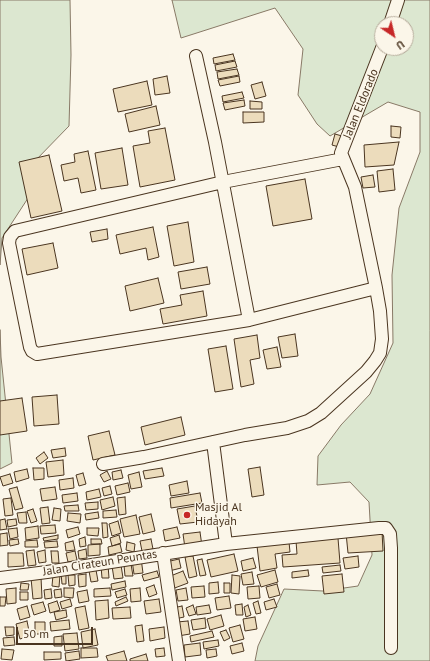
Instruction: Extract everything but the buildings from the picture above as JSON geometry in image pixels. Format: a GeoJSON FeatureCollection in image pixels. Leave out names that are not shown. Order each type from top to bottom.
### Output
{"type":"FeatureCollection","features":[{"type":"Feature","properties":{"kind":"street"},"geometry":{"type":"LineString","coordinates":[[393,16],[398,0]]}},
{"type":"Feature","properties":{"kind":"street"},"geometry":{"type":"LineString","coordinates":[[196,56],[223,182],[249,320]]}},
{"type":"Feature","properties":{"kind":"street","name":"Jalan Eldorado"},"geometry":{"type":"LineString","coordinates":[[343,159],[341,151],[379,56]]}},
{"type":"Feature","properties":{"kind":"street"},"geometry":{"type":"LineString","coordinates":[[103,464],[287,428],[308,421],[321,413],[366,372],[375,362],[380,353],[382,339],[380,310],[376,288],[355,187],[343,159],[223,182],[19,229],[12,233],[9,243],[30,347],[32,351],[38,354],[249,320],[376,288]]}},
{"type":"Feature","properties":{"kind":"street"},"geometry":{"type":"LineString","coordinates":[[213,442],[226,544]]}},
{"type":"Feature","properties":{"kind":"street"},"geometry":{"type":"LineString","coordinates":[[163,553],[226,544],[386,528],[390,534],[391,548],[391,648]]}},
{"type":"Feature","properties":{"kind":"street","name":"Jalan Cirateun Peuntas"},"geometry":{"type":"LineString","coordinates":[[0,578],[163,553],[179,661]]}},
{"type":"Feature","properties":{"kind":"green space"},"geometry":{"type":"Polygon","coordinates":[[[0,0],[70,0],[71,55],[69,126],[34,162],[32,192],[2,238],[0,265],[0,0]]]}},
{"type":"Feature","properties":{"kind":"green space"},"geometry":{"type":"Polygon","coordinates":[[[172,0],[430,0],[430,661],[255,661],[258,646],[284,589],[323,591],[358,586],[372,555],[369,502],[350,482],[317,485],[318,456],[341,425],[370,394],[393,343],[392,275],[399,208],[420,152],[420,112],[388,102],[330,136],[317,124],[298,95],[303,49],[275,8],[181,38],[172,0]]]}},
{"type":"Feature","properties":{"kind":"green space"},"geometry":{"type":"Polygon","coordinates":[[[0,330],[1,357],[12,463],[0,469],[0,330]]]}},
{"type":"Feature","properties":{"kind":"place","name":"Masjid Al Hidayah"},"geometry":{"type":"Point","coordinates":[187,515]}}]}
